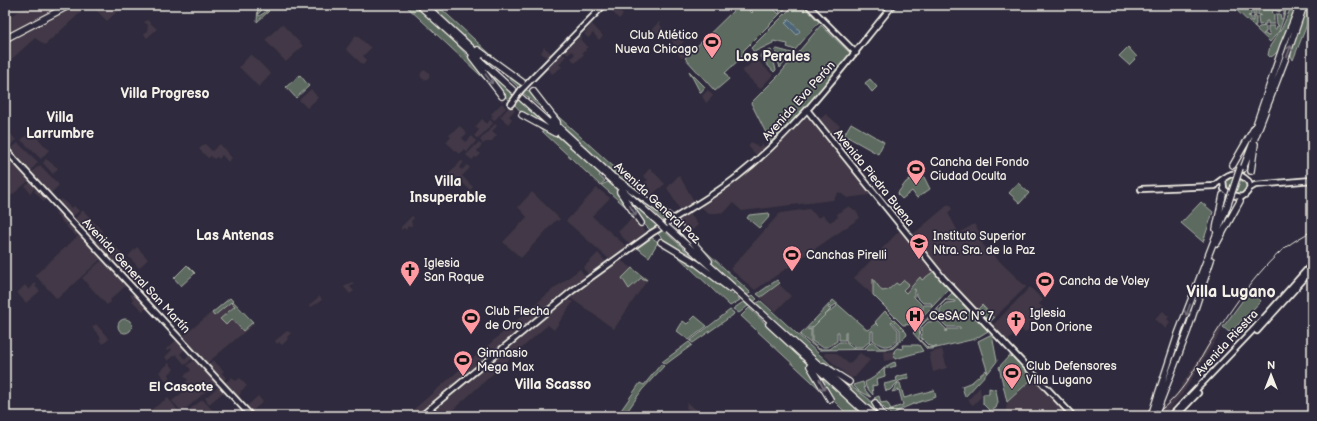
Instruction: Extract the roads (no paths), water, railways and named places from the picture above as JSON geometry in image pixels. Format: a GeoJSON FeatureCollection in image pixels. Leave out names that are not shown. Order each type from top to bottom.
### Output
{"type":"FeatureCollection","features":[{"type":"Feature","properties":{"kind":"highway"},"geometry":{"type":"LineString","coordinates":[[5,39],[70,5]]}},
{"type":"Feature","properties":{"kind":"highway","name":"Avenida General Paz"},"geometry":{"type":"LineString","coordinates":[[420,5],[459,38]]}},
{"type":"Feature","properties":{"kind":"highway","name":"Avenida General Paz"},"geometry":{"type":"LineString","coordinates":[[425,5],[730,288],[742,297]]}},
{"type":"Feature","properties":{"kind":"highway"},"geometry":{"type":"LineString","coordinates":[[1242,169],[1283,46],[1300,5]]}},
{"type":"Feature","properties":{"kind":"highway"},"geometry":{"type":"LineString","coordinates":[[1151,416],[1178,334],[1208,263],[1242,169],[1288,52],[1304,5]]}},
{"type":"Feature","properties":{"kind":"highway"},"geometry":{"type":"LineString","coordinates":[[459,38],[524,83]]}},
{"type":"Feature","properties":{"kind":"highway"},"geometry":{"type":"LineString","coordinates":[[459,38],[502,96]]}},
{"type":"Feature","properties":{"kind":"highway"},"geometry":{"type":"LineString","coordinates":[[532,91],[576,145]]}},
{"type":"Feature","properties":{"kind":"highway"},"geometry":{"type":"LineString","coordinates":[[522,115],[576,145]]}},
{"type":"Feature","properties":{"kind":"highway"},"geometry":{"type":"LineString","coordinates":[[1233,165],[1257,123]]}},
{"type":"Feature","properties":{"kind":"highway"},"geometry":{"type":"LineString","coordinates":[[1251,171],[1257,132]]}},
{"type":"Feature","properties":{"kind":"highway"},"geometry":{"type":"LineString","coordinates":[[609,175],[670,217]]}},
{"type":"Feature","properties":{"kind":"highway"},"geometry":{"type":"LineString","coordinates":[[609,175],[641,224]]}},
{"type":"Feature","properties":{"kind":"highway"},"geometry":{"type":"LineString","coordinates":[[1215,244],[1223,192]]}},
{"type":"Feature","properties":{"kind":"highway"},"geometry":{"type":"LineString","coordinates":[[1215,244],[1240,201]]}},
{"type":"Feature","properties":{"kind":"highway"},"geometry":{"type":"LineString","coordinates":[[677,224],[725,279]]}},
{"type":"Feature","properties":{"kind":"highway","name":"Avenida General Paz"},"geometry":{"type":"LineString","coordinates":[[664,226],[725,279],[796,349],[869,416]]}},
{"type":"Feature","properties":{"kind":"highway"},"geometry":{"type":"LineString","coordinates":[[661,242],[696,263],[730,288]]}},
{"type":"Feature","properties":{"kind":"highway"},"geometry":{"type":"LineString","coordinates":[[1155,416],[1194,310],[1208,263]]}},
{"type":"Feature","properties":{"kind":"highway","name":"Avenida General Paz"},"geometry":{"type":"LineString","coordinates":[[752,307],[875,416]]}},
{"type":"Feature","properties":{"kind":"highway"},"geometry":{"type":"LineString","coordinates":[[796,349],[814,371],[830,399]]}},
{"type":"Feature","properties":{"kind":"highway"},"geometry":{"type":"LineString","coordinates":[[804,352],[849,382]]}},
{"type":"Feature","properties":{"kind":"highway"},"geometry":{"type":"LineString","coordinates":[[875,403],[883,416]]}},
{"type":"Feature","properties":{"kind":"main road"},"geometry":{"type":"LineString","coordinates":[[524,83],[530,80],[604,5]]}},
{"type":"Feature","properties":{"kind":"main road"},"geometry":{"type":"LineString","coordinates":[[511,104],[524,83],[607,5]]}},
{"type":"Feature","properties":{"kind":"main road"},"geometry":{"type":"LineString","coordinates":[[808,5],[856,52]]}},
{"type":"Feature","properties":{"kind":"main road","name":"Avenida Eva Perón"},"geometry":{"type":"LineString","coordinates":[[421,416],[591,276],[652,233],[738,176],[779,140],[808,111],[893,5]]}},
{"type":"Feature","properties":{"kind":"main road","name":"Avenida Piedra Buena"},"geometry":{"type":"LineString","coordinates":[[808,111],[943,278],[1073,416]]}},
{"type":"Feature","properties":{"kind":"main road","name":"Avenida General San Martín"},"geometry":{"type":"LineString","coordinates":[[5,149],[251,416]]}},
{"type":"Feature","properties":{"kind":"main road"},"geometry":{"type":"LineString","coordinates":[[1142,190],[1213,186],[1229,174],[1234,173],[1243,177],[1249,182],[1250,188]]}},
{"type":"Feature","properties":{"kind":"main road"},"geometry":{"type":"LineString","coordinates":[[1223,179],[1223,192]]}},
{"type":"Feature","properties":{"kind":"main road"},"geometry":{"type":"LineString","coordinates":[[1249,182],[1312,179]]}},
{"type":"Feature","properties":{"kind":"main road"},"geometry":{"type":"LineString","coordinates":[[1213,186],[1223,192],[1239,197],[1245,195],[1250,188],[1255,185],[1312,179]]}},
{"type":"Feature","properties":{"kind":"main road","name":"Avenida Riestra"},"geometry":{"type":"LineString","coordinates":[[1171,416],[1255,328],[1312,264]]}},
{"type":"Feature","properties":{"kind":"main road","name":"Avenida Riestra"},"geometry":{"type":"LineString","coordinates":[[1176,416],[1312,270]]}},
{"type":"Feature","properties":{"kind":"water"},"geometry":{"type":"Polygon","coordinates":[[[789,19],[800,31],[797,35],[785,23],[789,19]]]}},
{"type":"Feature","properties":{"kind":"railway"},"geometry":{"type":"LineString","coordinates":[[1151,416],[1170,402],[1191,376],[1224,321],[1264,268],[1286,247],[1312,231]]}},
{"type":"Feature","properties":{"kind":"place","name":"Club Atlético Nueva Chicago"},"geometry":{"type":"Point","coordinates":[712,59]}},
{"type":"Feature","properties":{"kind":"place","name":"Cancha del Fondo Ciudad Oculta"},"geometry":{"type":"Point","coordinates":[916,186]}},
{"type":"Feature","properties":{"kind":"place","name":"Instituto Superior Ntra. Sra. de la Paz"},"geometry":{"type":"Point","coordinates":[919,260]}},
{"type":"Feature","properties":{"kind":"place","name":"Canchas Pirelli"},"geometry":{"type":"Point","coordinates":[792,272]}},
{"type":"Feature","properties":{"kind":"place","name":"Iglesia San Roque"},"geometry":{"type":"Point","coordinates":[410,287]}},
{"type":"Feature","properties":{"kind":"place","name":"Cancha de Voley"},"geometry":{"type":"Point","coordinates":[1045,298]}},
{"type":"Feature","properties":{"kind":"place","name":"CeSAC Nº 7"},"geometry":{"type":"Point","coordinates":[915,333]}},
{"type":"Feature","properties":{"kind":"place","name":"Club Flecha de Oro"},"geometry":{"type":"Point","coordinates":[471,335]}},
{"type":"Feature","properties":{"kind":"place","name":"Iglesia Don Orione"},"geometry":{"type":"Point","coordinates":[1016,337]}},
{"type":"Feature","properties":{"kind":"place","name":"Gimnasio Mega Max"},"geometry":{"type":"Point","coordinates":[463,377]}},
{"type":"Feature","properties":{"kind":"place","name":"Club Defensores Villa Lugano"},"geometry":{"type":"Point","coordinates":[1012,390]}},
{"type":"Feature","properties":{"kind":"district","name":"Los Perales"},"geometry":{"type":"Point","coordinates":[773,56]}},
{"type":"Feature","properties":{"kind":"district","name":"Villa Progreso"},"geometry":{"type":"Point","coordinates":[165,93]}},
{"type":"Feature","properties":{"kind":"district","name":"Villa Larrumbre"},"geometry":{"type":"Point","coordinates":[60,126]}},
{"type":"Feature","properties":{"kind":"district","name":"Villa Insuperable"},"geometry":{"type":"Point","coordinates":[448,190]}},
{"type":"Feature","properties":{"kind":"district","name":"Las Antenas"},"geometry":{"type":"Point","coordinates":[235,235]}},
{"type":"Feature","properties":{"kind":"district","name":"Villa Lugano"},"geometry":{"type":"Point","coordinates":[1231,292]}},
{"type":"Feature","properties":{"kind":"district","name":"Villa Scasso"},"geometry":{"type":"Point","coordinates":[553,384]}},
{"type":"Feature","properties":{"kind":"district","name":"El Cascote"},"geometry":{"type":"Point","coordinates":[181,387]}}]}
